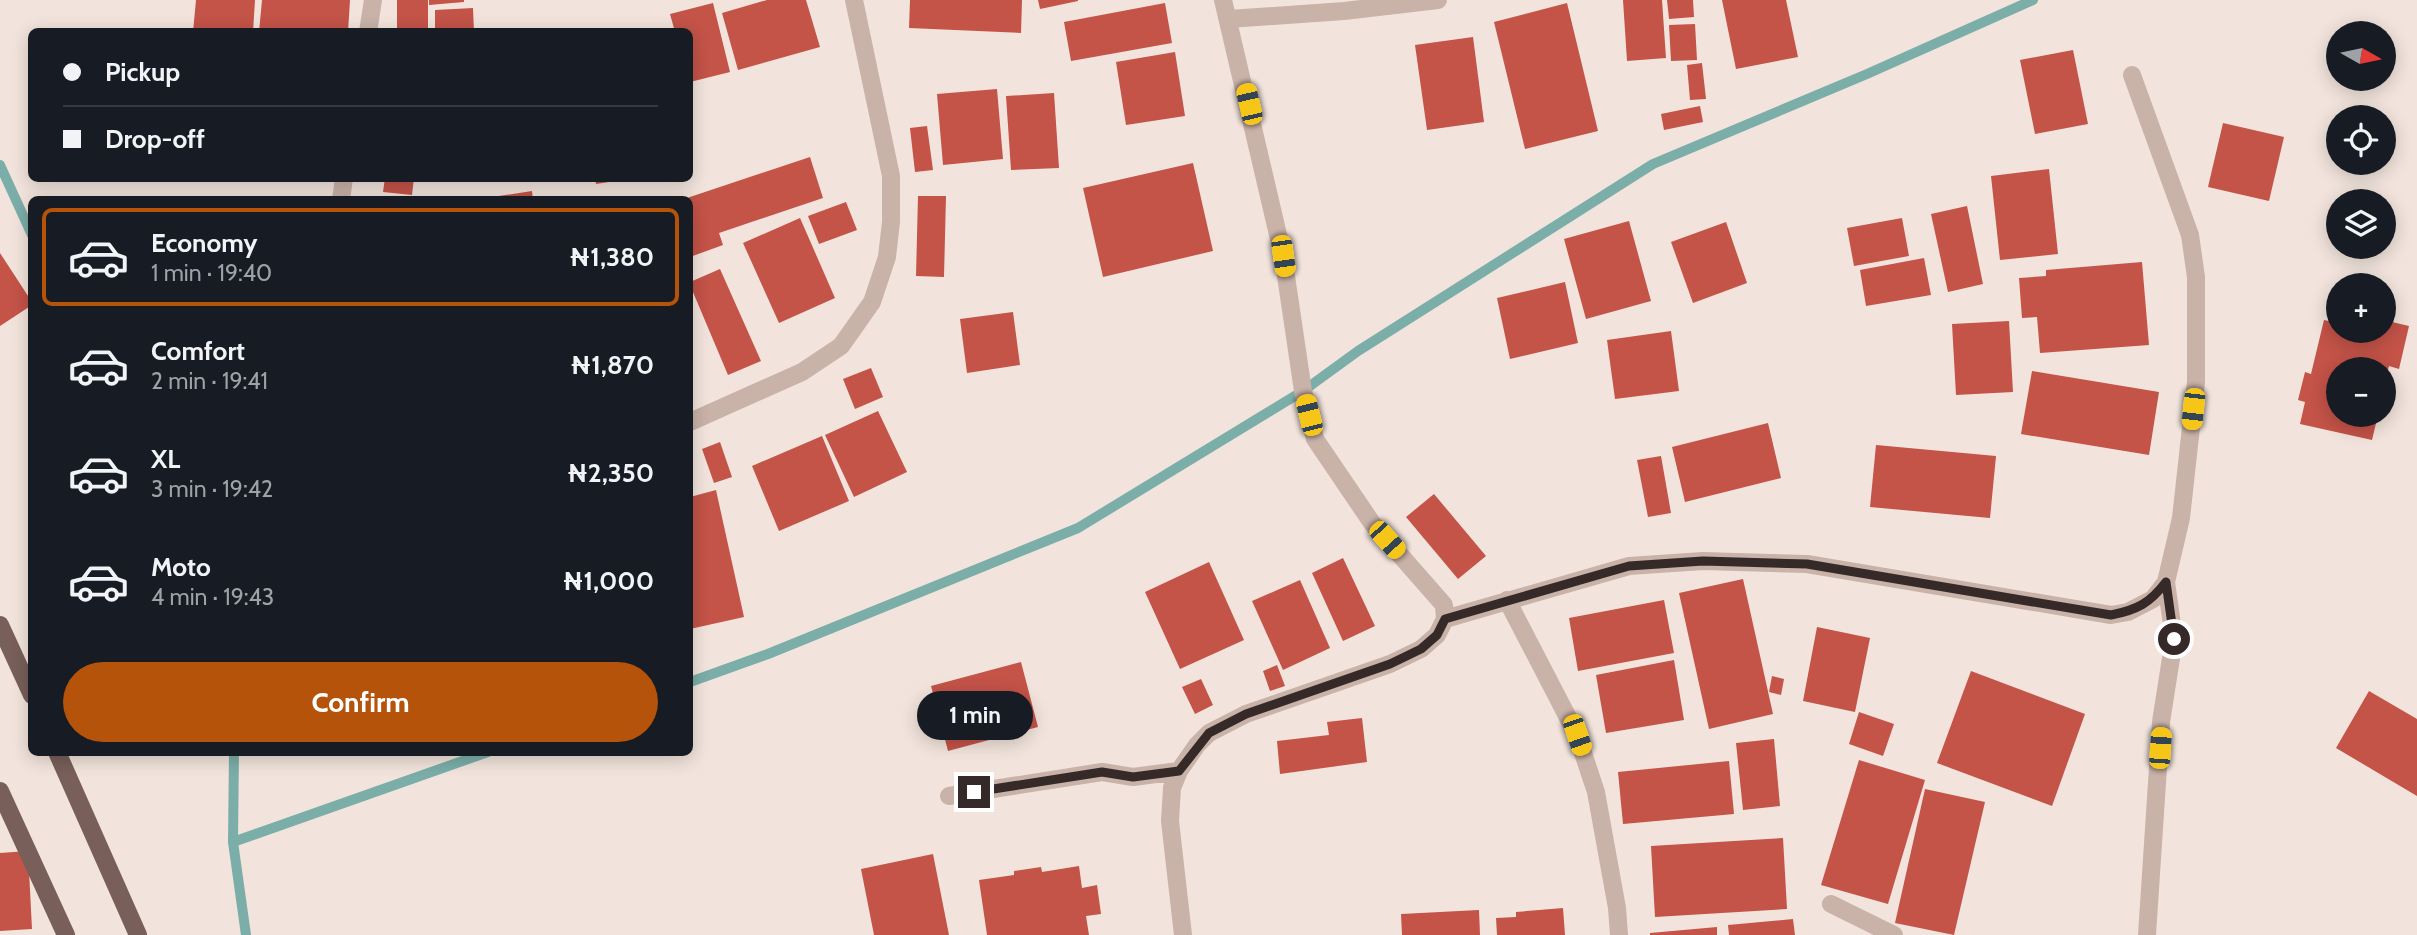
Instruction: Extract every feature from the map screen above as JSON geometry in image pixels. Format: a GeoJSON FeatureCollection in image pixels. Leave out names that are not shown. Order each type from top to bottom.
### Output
{"type":"FeatureCollection","features":[{"type":"Feature","properties":{"kind":"main road"},"geometry":{"type":"LineString","coordinates":[[0,625],[28,686]]}},
{"type":"Feature","properties":{"kind":"main road"},"geometry":{"type":"LineString","coordinates":[[59,756],[138,935]]}},
{"type":"Feature","properties":{"kind":"main road"},"geometry":{"type":"LineString","coordinates":[[0,791],[66,935]]}},
{"type":"Feature","properties":{"kind":"street"},"geometry":{"type":"LineString","coordinates":[[369,28],[373,0]]}},
{"type":"Feature","properties":{"kind":"street"},"geometry":{"type":"LineString","coordinates":[[693,421],[802,372],[841,346],[872,302],[887,257],[891,222],[891,176],[854,0]]}},
{"type":"Feature","properties":{"kind":"street"},"geometry":{"type":"LineString","coordinates":[[1183,935],[1170,821],[1172,788],[1179,771],[1209,733],[1246,714],[1390,664],[1421,649],[1437,635],[1445,619],[1444,605],[1372,523],[1315,439],[1303,391],[1283,256],[1223,0]]}},
{"type":"Feature","properties":{"kind":"street"},"geometry":{"type":"LineString","coordinates":[[1229,19],[1344,11],[1438,0]]}},
{"type":"Feature","properties":{"kind":"street"},"geometry":{"type":"LineString","coordinates":[[2133,75],[2190,235],[2196,277],[2196,382],[2181,518],[2166,582],[2174,639],[2161,722],[2147,935]]}},
{"type":"Feature","properties":{"kind":"street"},"geometry":{"type":"LineString","coordinates":[[1445,619],[1629,566],[1703,561],[1807,564],[2111,615],[2128,612],[2153,599],[2166,582]]}},
{"type":"Feature","properties":{"kind":"street"},"geometry":{"type":"LineString","coordinates":[[1507,600],[1577,735],[1596,792],[1617,908],[1619,935]]}},
{"type":"Feature","properties":{"kind":"street"},"geometry":{"type":"LineString","coordinates":[[949,796],[1102,772],[1133,777],[1179,771]]}},
{"type":"Feature","properties":{"kind":"street"},"geometry":{"type":"LineString","coordinates":[[1831,904],[1894,935]]}},
{"type":"Feature","properties":{"kind":"building"},"geometry":{"type":"Polygon","coordinates":[[[196,0],[255,0],[253,28],[193,28],[196,0]]]}},
{"type":"Feature","properties":{"kind":"building"},"geometry":{"type":"Polygon","coordinates":[[[262,0],[350,0],[348,28],[259,28],[262,0]]]}},
{"type":"Feature","properties":{"kind":"building"},"geometry":{"type":"Polygon","coordinates":[[[397,0],[428,0],[428,28],[397,28],[397,0]]]}},
{"type":"Feature","properties":{"kind":"building"},"geometry":{"type":"Polygon","coordinates":[[[429,0],[464,0],[464,2],[429,5],[429,0]]]}},
{"type":"Feature","properties":{"kind":"building"},"geometry":{"type":"Polygon","coordinates":[[[767,0],[806,0],[820,47],[738,70],[722,13],[767,0]]]}},
{"type":"Feature","properties":{"kind":"building"},"geometry":{"type":"Polygon","coordinates":[[[910,0],[1022,0],[1021,33],[909,28],[910,0]]]}},
{"type":"Feature","properties":{"kind":"building"},"geometry":{"type":"Polygon","coordinates":[[[1038,0],[1078,0],[1078,1],[1040,9],[1038,0]]]}},
{"type":"Feature","properties":{"kind":"building"},"geometry":{"type":"Polygon","coordinates":[[[1623,0],[1662,0],[1666,58],[1627,61],[1623,0]]]}},
{"type":"Feature","properties":{"kind":"building"},"geometry":{"type":"Polygon","coordinates":[[[1667,0],[1693,0],[1694,17],[1669,19],[1667,0]]]}},
{"type":"Feature","properties":{"kind":"building"},"geometry":{"type":"Polygon","coordinates":[[[1722,0],[1786,0],[1798,57],[1736,69],[1722,0]]]}},
{"type":"Feature","properties":{"kind":"building"},"geometry":{"type":"Polygon","coordinates":[[[713,3],[730,72],[693,81],[693,28],[674,28],[670,14],[713,3]]]}},
{"type":"Feature","properties":{"kind":"building"},"geometry":{"type":"Polygon","coordinates":[[[1165,3],[1172,43],[1071,61],[1064,22],[1165,3]]]}},
{"type":"Feature","properties":{"kind":"building"},"geometry":{"type":"Polygon","coordinates":[[[1567,3],[1598,131],[1525,149],[1494,22],[1567,3]]]}},
{"type":"Feature","properties":{"kind":"building"},"geometry":{"type":"Polygon","coordinates":[[[473,8],[474,28],[435,28],[435,10],[473,8]]]}},
{"type":"Feature","properties":{"kind":"building"},"geometry":{"type":"Polygon","coordinates":[[[1695,24],[1697,60],[1671,61],[1669,25],[1695,24]]]}},
{"type":"Feature","properties":{"kind":"building"},"geometry":{"type":"Polygon","coordinates":[[[1473,37],[1484,122],[1427,130],[1415,45],[1473,37]]]}},
{"type":"Feature","properties":{"kind":"building"},"geometry":{"type":"Polygon","coordinates":[[[2073,50],[2088,124],[2035,134],[2020,60],[2073,50]]]}},
{"type":"Feature","properties":{"kind":"building"},"geometry":{"type":"Polygon","coordinates":[[[1175,52],[1185,116],[1126,125],[1116,62],[1175,52]]]}},
{"type":"Feature","properties":{"kind":"building"},"geometry":{"type":"Polygon","coordinates":[[[1702,63],[1706,99],[1690,100],[1687,65],[1702,63]]]}},
{"type":"Feature","properties":{"kind":"building"},"geometry":{"type":"Polygon","coordinates":[[[997,89],[1003,159],[943,165],[937,94],[997,89]]]}},
{"type":"Feature","properties":{"kind":"building"},"geometry":{"type":"Polygon","coordinates":[[[1054,93],[1059,168],[1011,170],[1006,96],[1054,93]]]}},
{"type":"Feature","properties":{"kind":"building"},"geometry":{"type":"Polygon","coordinates":[[[1700,106],[1703,122],[1664,130],[1661,114],[1700,106]]]}},
{"type":"Feature","properties":{"kind":"building"},"geometry":{"type":"Polygon","coordinates":[[[2223,123],[2284,137],[2269,201],[2208,187],[2223,123]]]}},
{"type":"Feature","properties":{"kind":"building"},"geometry":{"type":"Polygon","coordinates":[[[927,126],[933,170],[915,172],[910,128],[927,126]]]}},
{"type":"Feature","properties":{"kind":"building"},"geometry":{"type":"Polygon","coordinates":[[[810,157],[823,198],[719,233],[723,245],[693,256],[693,196],[810,157]]]}},
{"type":"Feature","properties":{"kind":"building"},"geometry":{"type":"Polygon","coordinates":[[[1193,163],[1213,251],[1103,277],[1083,188],[1193,163]]]}},
{"type":"Feature","properties":{"kind":"building"},"geometry":{"type":"Polygon","coordinates":[[[2049,169],[2058,254],[2000,260],[1991,176],[2049,169]]]}},
{"type":"Feature","properties":{"kind":"building"},"geometry":{"type":"Polygon","coordinates":[[[384,182],[414,182],[412,195],[383,192],[384,182]]]}},
{"type":"Feature","properties":{"kind":"building"},"geometry":{"type":"Polygon","coordinates":[[[532,191],[533,196],[499,196],[532,191]]]}},
{"type":"Feature","properties":{"kind":"building"},"geometry":{"type":"Polygon","coordinates":[[[918,196],[946,196],[944,277],[916,276],[918,196]]]}},
{"type":"Feature","properties":{"kind":"building"},"geometry":{"type":"Polygon","coordinates":[[[846,202],[857,230],[819,244],[808,216],[846,202]]]}},
{"type":"Feature","properties":{"kind":"building"},"geometry":{"type":"Polygon","coordinates":[[[1967,206],[1983,284],[1948,292],[1931,214],[1967,206]]]}},
{"type":"Feature","properties":{"kind":"building"},"geometry":{"type":"Polygon","coordinates":[[[800,218],[835,298],[779,323],[743,243],[800,218]]]}},
{"type":"Feature","properties":{"kind":"building"},"geometry":{"type":"Polygon","coordinates":[[[1902,218],[1909,256],[1854,266],[1847,228],[1902,218]]]}},
{"type":"Feature","properties":{"kind":"building"},"geometry":{"type":"Polygon","coordinates":[[[1629,221],[1651,301],[1586,319],[1564,239],[1629,221]]]}},
{"type":"Feature","properties":{"kind":"building"},"geometry":{"type":"Polygon","coordinates":[[[1726,222],[1747,283],[1693,303],[1671,242],[1726,222]]]}},
{"type":"Feature","properties":{"kind":"building"},"geometry":{"type":"Polygon","coordinates":[[[0,253],[28,296],[28,308],[0,326],[0,253]]]}},
{"type":"Feature","properties":{"kind":"building"},"geometry":{"type":"Polygon","coordinates":[[[1924,258],[1931,295],[1866,306],[1860,270],[1924,258]]]}},
{"type":"Feature","properties":{"kind":"building"},"geometry":{"type":"Polygon","coordinates":[[[2142,262],[2149,345],[2040,353],[2037,317],[2022,318],[2019,278],[2046,276],[2046,270],[2142,262]]]}},
{"type":"Feature","properties":{"kind":"building"},"geometry":{"type":"Polygon","coordinates":[[[720,269],[761,361],[728,375],[693,292],[693,281],[720,269]]]}},
{"type":"Feature","properties":{"kind":"building"},"geometry":{"type":"Polygon","coordinates":[[[1565,282],[1578,343],[1510,359],[1497,298],[1565,282]]]}},
{"type":"Feature","properties":{"kind":"building"},"geometry":{"type":"Polygon","coordinates":[[[1013,312],[1020,365],[967,373],[960,319],[1013,312]]]}},
{"type":"Feature","properties":{"kind":"building"},"geometry":{"type":"Polygon","coordinates":[[[2324,320],[2326,343],[2396,343],[2396,323],[2409,326],[2399,369],[2396,368],[2396,357],[2326,357],[2326,427],[2375,427],[2372,440],[2300,424],[2305,402],[2298,400],[2305,372],[2311,374],[2324,320]]]}},
{"type":"Feature","properties":{"kind":"building"},"geometry":{"type":"Polygon","coordinates":[[[2009,321],[2013,392],[1956,395],[1952,324],[2009,321]]]}},
{"type":"Feature","properties":{"kind":"building"},"geometry":{"type":"Polygon","coordinates":[[[1671,331],[1679,391],[1615,399],[1607,340],[1671,331]]]}},
{"type":"Feature","properties":{"kind":"building"},"geometry":{"type":"Polygon","coordinates":[[[871,368],[883,397],[855,409],[843,379],[871,368]]]}},
{"type":"Feature","properties":{"kind":"building"},"geometry":{"type":"Polygon","coordinates":[[[2032,371],[2159,392],[2149,455],[2021,434],[2032,371]]]}},
{"type":"Feature","properties":{"kind":"building"},"geometry":{"type":"Polygon","coordinates":[[[878,411],[907,472],[854,497],[825,435],[878,411]]]}},
{"type":"Feature","properties":{"kind":"building"},"geometry":{"type":"Polygon","coordinates":[[[1768,423],[1781,478],[1685,502],[1672,447],[1768,423]]]}},
{"type":"Feature","properties":{"kind":"building"},"geometry":{"type":"Polygon","coordinates":[[[822,436],[849,501],[779,531],[752,466],[822,436]]]}},
{"type":"Feature","properties":{"kind":"building"},"geometry":{"type":"Polygon","coordinates":[[[720,442],[732,477],[714,483],[702,449],[720,442]]]}},
{"type":"Feature","properties":{"kind":"building"},"geometry":{"type":"Polygon","coordinates":[[[1876,445],[1996,456],[1990,518],[1870,507],[1876,445]]]}},
{"type":"Feature","properties":{"kind":"building"},"geometry":{"type":"Polygon","coordinates":[[[1661,456],[1671,513],[1648,517],[1637,460],[1661,456]]]}},
{"type":"Feature","properties":{"kind":"building"},"geometry":{"type":"Polygon","coordinates":[[[716,490],[744,617],[693,628],[693,496],[716,490]]]}},
{"type":"Feature","properties":{"kind":"building"},"geometry":{"type":"Polygon","coordinates":[[[1434,494],[1486,556],[1458,579],[1406,517],[1434,494]]]}},
{"type":"Feature","properties":{"kind":"building"},"geometry":{"type":"Polygon","coordinates":[[[1343,558],[1375,626],[1343,641],[1312,573],[1343,558]]]}},
{"type":"Feature","properties":{"kind":"building"},"geometry":{"type":"Polygon","coordinates":[[[1209,562],[1244,640],[1180,669],[1145,592],[1209,562]]]}},
{"type":"Feature","properties":{"kind":"building"},"geometry":{"type":"Polygon","coordinates":[[[1743,579],[1773,714],[1709,729],[1679,593],[1743,579]]]}},
{"type":"Feature","properties":{"kind":"building"},"geometry":{"type":"Polygon","coordinates":[[[1300,580],[1330,648],[1283,670],[1252,601],[1300,580]]]}},
{"type":"Feature","properties":{"kind":"building"},"geometry":{"type":"Polygon","coordinates":[[[1664,600],[1674,653],[1578,671],[1569,618],[1664,600]]]}},
{"type":"Feature","properties":{"kind":"building"},"geometry":{"type":"Polygon","coordinates":[[[1817,627],[1870,638],[1855,712],[1803,701],[1817,627]]]}},
{"type":"Feature","properties":{"kind":"building"},"geometry":{"type":"Polygon","coordinates":[[[1674,660],[1684,720],[1606,733],[1596,675],[1674,660]]]}},
{"type":"Feature","properties":{"kind":"building"},"geometry":{"type":"Polygon","coordinates":[[[1021,662],[1038,727],[948,751],[931,686],[1021,662]]]}},
{"type":"Feature","properties":{"kind":"building"},"geometry":{"type":"Polygon","coordinates":[[[1277,665],[1285,686],[1270,691],[1263,671],[1277,665]]]}},
{"type":"Feature","properties":{"kind":"building"},"geometry":{"type":"Polygon","coordinates":[[[1971,671],[2085,714],[2052,806],[1937,763],[1971,671]]]}},
{"type":"Feature","properties":{"kind":"building"},"geometry":{"type":"Polygon","coordinates":[[[1772,676],[1784,679],[1781,695],[1769,692],[1772,676]]]}},
{"type":"Feature","properties":{"kind":"building"},"geometry":{"type":"Polygon","coordinates":[[[1201,679],[1213,705],[1195,714],[1182,687],[1201,679]]]}},
{"type":"Feature","properties":{"kind":"building"},"geometry":{"type":"Polygon","coordinates":[[[2369,691],[2417,719],[2417,796],[2336,748],[2369,691]]]}},
{"type":"Feature","properties":{"kind":"building"},"geometry":{"type":"Polygon","coordinates":[[[1859,712],[1894,724],[1883,756],[1849,744],[1859,712]]]}},
{"type":"Feature","properties":{"kind":"building"},"geometry":{"type":"Polygon","coordinates":[[[1362,718],[1367,762],[1280,774],[1277,741],[1329,735],[1327,722],[1362,718]]]}},
{"type":"Feature","properties":{"kind":"building"},"geometry":{"type":"Polygon","coordinates":[[[1774,739],[1780,806],[1743,810],[1736,743],[1774,739]]]}},
{"type":"Feature","properties":{"kind":"building"},"geometry":{"type":"Polygon","coordinates":[[[1859,760],[1925,780],[1888,904],[1821,885],[1859,760]]]}},
{"type":"Feature","properties":{"kind":"building"},"geometry":{"type":"Polygon","coordinates":[[[1729,761],[1734,814],[1623,824],[1618,772],[1729,761]]]}},
{"type":"Feature","properties":{"kind":"building"},"geometry":{"type":"Polygon","coordinates":[[[1925,789],[1985,802],[1954,935],[1895,923],[1925,789]]]}},
{"type":"Feature","properties":{"kind":"building"},"geometry":{"type":"Polygon","coordinates":[[[1783,838],[1787,909],[1655,917],[1651,846],[1783,838]]]}},
{"type":"Feature","properties":{"kind":"building"},"geometry":{"type":"Polygon","coordinates":[[[28,851],[32,929],[0,931],[0,853],[28,851]]]}},
{"type":"Feature","properties":{"kind":"building"},"geometry":{"type":"Polygon","coordinates":[[[933,854],[949,935],[874,935],[861,869],[933,854]]]}},
{"type":"Feature","properties":{"kind":"building"},"geometry":{"type":"Polygon","coordinates":[[[1079,866],[1082,888],[1097,885],[1101,914],[1086,916],[1089,935],[987,935],[979,880],[1014,875],[1014,871],[1041,867],[1042,872],[1079,866]]]}},
{"type":"Feature","properties":{"kind":"building"},"geometry":{"type":"Polygon","coordinates":[[[1563,908],[1565,935],[1497,935],[1496,918],[1516,917],[1516,912],[1563,908]]]}},
{"type":"Feature","properties":{"kind":"building"},"geometry":{"type":"Polygon","coordinates":[[[1479,910],[1480,935],[1402,935],[1401,914],[1479,910]]]}},
{"type":"Feature","properties":{"kind":"building"},"geometry":{"type":"Polygon","coordinates":[[[1793,919],[1795,935],[1729,935],[1728,925],[1793,919]]]}},
{"type":"Feature","properties":{"kind":"building"},"geometry":{"type":"Polygon","coordinates":[[[1717,927],[1717,935],[1650,935],[1650,933],[1717,927]]]}},
{"type":"Feature","properties":{"kind":"waterway"},"geometry":{"type":"LineString","coordinates":[[693,681],[768,654],[1078,528],[1303,391],[1358,351],[1653,164],[1867,74],[2033,0]]}},
{"type":"Feature","properties":{"kind":"waterway"},"geometry":{"type":"LineString","coordinates":[[0,165],[28,226]]}},
{"type":"Feature","properties":{"kind":"waterway"},"geometry":{"type":"LineString","coordinates":[[234,756],[233,842],[246,935]]}},
{"type":"Feature","properties":{"kind":"waterway"},"geometry":{"type":"LineString","coordinates":[[233,842],[477,756]]}},
{"type":"Feature","properties":{"kind":"route"},"geometry":{"type":"LineString","coordinates":[[974,792],[1102,772],[1133,777],[1179,771],[1209,733],[1246,714],[1390,664],[1421,649],[1437,635],[1445,619],[1629,566],[1703,561],[1807,564],[2111,615],[2128,612],[2153,599],[2166,582],[2174,639]]}}]}
